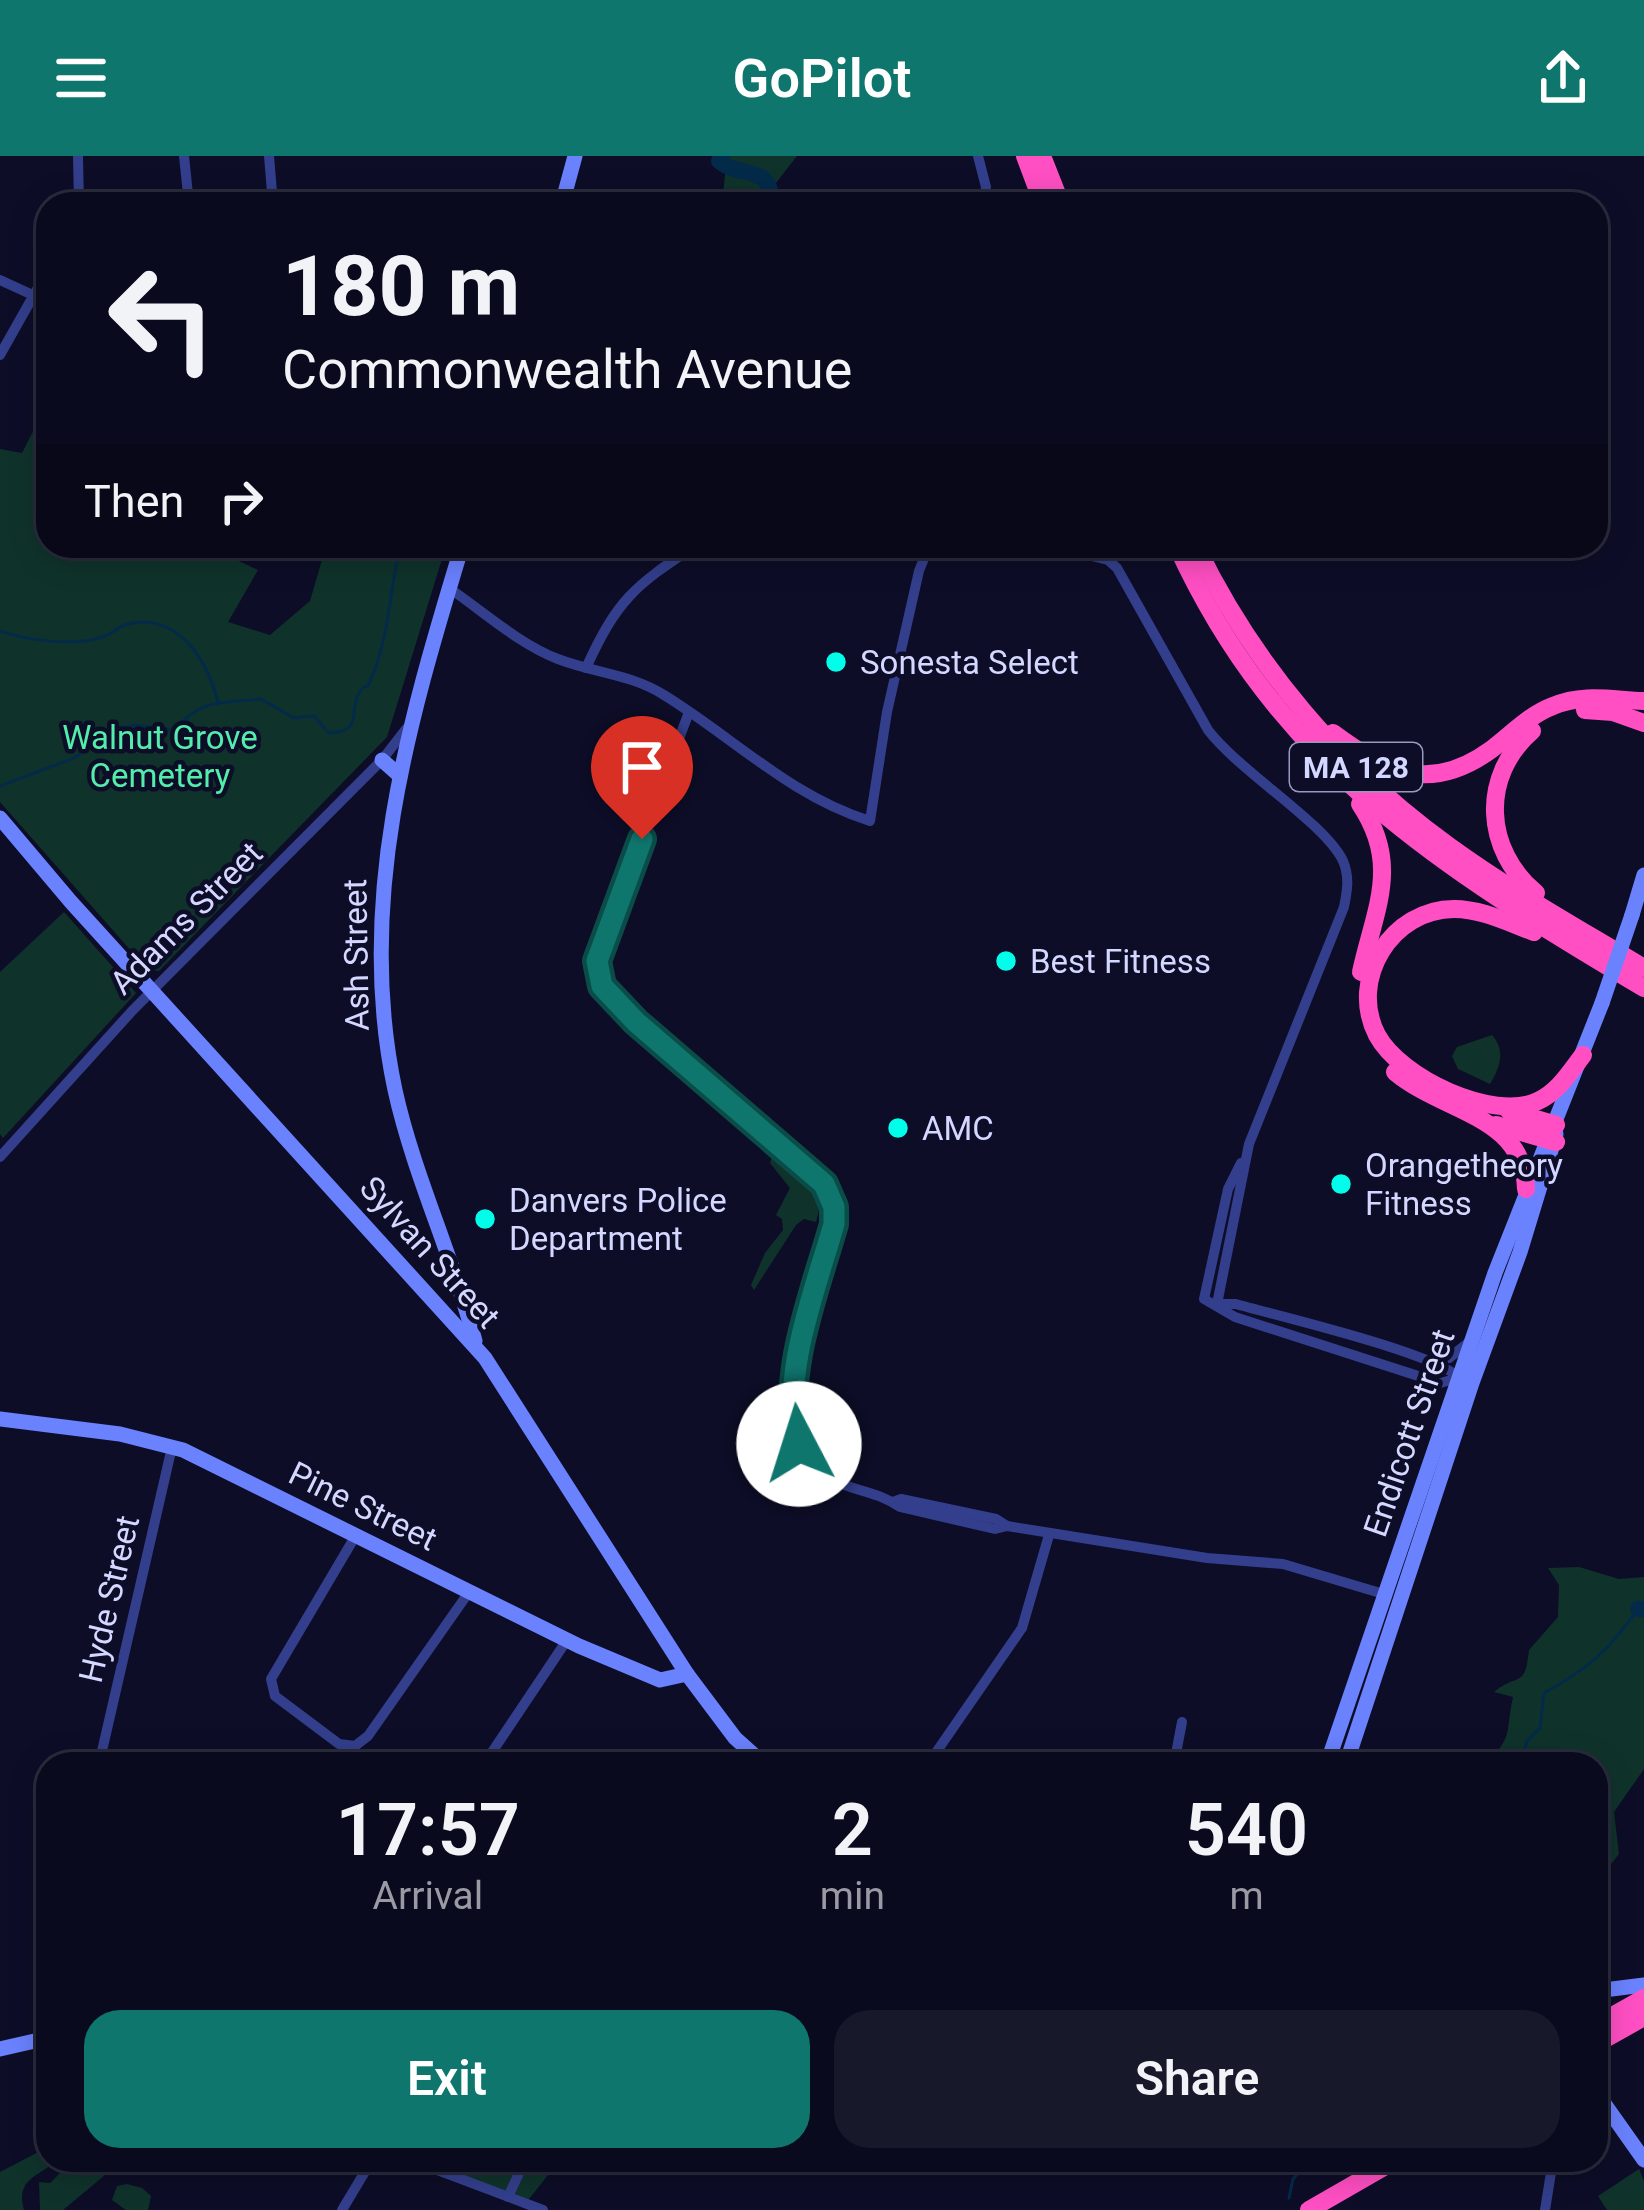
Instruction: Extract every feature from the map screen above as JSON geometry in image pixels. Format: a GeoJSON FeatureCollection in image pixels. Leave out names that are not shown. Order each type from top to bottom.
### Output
{"type":"FeatureCollection","features":[{"type":"Feature","properties":{"kind":"highway"},"geometry":{"type":"LineString","coordinates":[[1025,156],[1038,192]]}},
{"type":"Feature","properties":{"kind":"highway"},"geometry":{"type":"LineString","coordinates":[[1042,156],[1056,192]]}},
{"type":"Feature","properties":{"kind":"highway","name":"MA 128"},"geometry":{"type":"LineString","coordinates":[[1184,558],[1245,663],[1300,735],[1344,780],[1426,851],[1574,936],[1644,968]]}},
{"type":"Feature","properties":{"kind":"highway","name":"MA 128"},"geometry":{"type":"LineString","coordinates":[[1203,558],[1266,664],[1382,793],[1644,988]]}},
{"type":"Feature","properties":{"kind":"highway"},"geometry":{"type":"LineString","coordinates":[[1304,711],[1381,765],[1417,773],[1462,766],[1539,712],[1562,703],[1588,698],[1634,706]]}},
{"type":"Feature","properties":{"kind":"highway"},"geometry":{"type":"LineString","coordinates":[[1634,706],[1644,725]]}},
{"type":"Feature","properties":{"kind":"highway"},"geometry":{"type":"LineString","coordinates":[[1574,936],[1508,862],[1494,819],[1498,783],[1519,742],[1549,720],[1586,710],[1634,706]]}},
{"type":"Feature","properties":{"kind":"highway"},"geometry":{"type":"LineString","coordinates":[[1344,780],[1376,830],[1384,872],[1360,977],[1362,1023],[1376,1051],[1401,1077],[1505,1135],[1520,1153],[1526,1189]]}},
{"type":"Feature","properties":{"kind":"highway"},"geometry":{"type":"LineString","coordinates":[[1553,1135],[1399,1062],[1376,1033],[1368,1003],[1376,960],[1408,922],[1435,911],[1477,912],[1574,936]]}},
{"type":"Feature","properties":{"kind":"highway"},"geometry":{"type":"LineString","coordinates":[[1499,1108],[1544,1099],[1583,1055]]}},
{"type":"Feature","properties":{"kind":"highway"},"geometry":{"type":"LineString","coordinates":[[1480,1120],[1553,1135]]}},
{"type":"Feature","properties":{"kind":"highway"},"geometry":{"type":"LineString","coordinates":[[1608,2018],[1644,1998]]}},
{"type":"Feature","properties":{"kind":"highway"},"geometry":{"type":"LineString","coordinates":[[1608,2037],[1644,2017]]}},
{"type":"Feature","properties":{"kind":"highway"},"geometry":{"type":"LineString","coordinates":[[1309,2210],[1375,2172]]}},
{"type":"Feature","properties":{"kind":"main road"},"geometry":{"type":"LineString","coordinates":[[565,192],[575,156]]}},
{"type":"Feature","properties":{"kind":"main road","name":"Ash Street"},"geometry":{"type":"LineString","coordinates":[[457,558],[411,718],[382,868],[379,943],[383,1019],[407,1138],[477,1349]]}},
{"type":"Feature","properties":{"kind":"main road"},"geometry":{"type":"LineString","coordinates":[[382,760],[400,776]]}},
{"type":"Feature","properties":{"kind":"main road","name":"Sylvan Street"},"geometry":{"type":"LineString","coordinates":[[0,818],[477,1349],[688,1674],[751,1752]]}},
{"type":"Feature","properties":{"kind":"main road","name":"Endicott Street"},"geometry":{"type":"LineString","coordinates":[[1349,1752],[1394,1597],[1466,1380],[1504,1302],[1553,1135],[1644,875]]}},
{"type":"Feature","properties":{"kind":"main road","name":"Endicott Street"},"geometry":{"type":"LineString","coordinates":[[1466,1380],[1473,1338],[1526,1189],[1553,1135]]}},
{"type":"Feature","properties":{"kind":"main road","name":"Pine Street"},"geometry":{"type":"LineString","coordinates":[[0,1419],[120,1434],[172,1447],[567,1640],[660,1680],[688,1674]]}},
{"type":"Feature","properties":{"kind":"main road","name":"Endicott Street"},"geometry":{"type":"LineString","coordinates":[[1332,1752],[1394,1597]]}},
{"type":"Feature","properties":{"kind":"main road"},"geometry":{"type":"LineString","coordinates":[[1608,1990],[1644,1985]]}},
{"type":"Feature","properties":{"kind":"main road"},"geometry":{"type":"LineString","coordinates":[[0,2049],[36,2041]]}},
{"type":"Feature","properties":{"kind":"main road"},"geometry":{"type":"LineString","coordinates":[[1608,2115],[1644,2160]]}},
{"type":"Feature","properties":{"kind":"street"},"geometry":{"type":"LineString","coordinates":[[78,156],[79,192]]}},
{"type":"Feature","properties":{"kind":"street"},"geometry":{"type":"LineString","coordinates":[[184,156],[188,192]]}},
{"type":"Feature","properties":{"kind":"street"},"geometry":{"type":"LineString","coordinates":[[269,156],[272,192]]}},
{"type":"Feature","properties":{"kind":"street"},"geometry":{"type":"LineString","coordinates":[[978,156],[985,192]]}},
{"type":"Feature","properties":{"kind":"street"},"geometry":{"type":"LineString","coordinates":[[0,280],[34,296]]}},
{"type":"Feature","properties":{"kind":"street"},"geometry":{"type":"LineString","coordinates":[[0,356],[36,292]]}},
{"type":"Feature","properties":{"kind":"street"},"geometry":{"type":"LineString","coordinates":[[586,668],[608,623],[644,579],[676,558]]}},
{"type":"Feature","properties":{"kind":"street"},"geometry":{"type":"LineString","coordinates":[[449,588],[554,658],[642,683],[786,783],[870,821],[887,712],[924,558]]}},
{"type":"Feature","properties":{"kind":"street"},"geometry":{"type":"LineString","coordinates":[[1100,558],[1117,568],[1170,668],[1223,750],[1314,829],[1343,862],[1348,886],[1344,908],[1246,1155],[1228,1189],[1204,1299],[1235,1317],[1439,1383],[1466,1380]]}},
{"type":"Feature","properties":{"kind":"street"},"geometry":{"type":"LineString","coordinates":[[689,712],[601,949],[597,974],[611,998],[824,1184],[834,1207],[834,1224],[791,1404],[794,1425],[811,1462],[846,1489],[892,1502],[901,1499],[996,1519],[1048,1535],[1282,1564],[1394,1597]]}},
{"type":"Feature","properties":{"kind":"street","name":"Adams Street"},"geometry":{"type":"LineString","coordinates":[[0,1157],[152,991],[382,760],[411,718]]}},
{"type":"Feature","properties":{"kind":"street"},"geometry":{"type":"LineString","coordinates":[[1217,1304],[1246,1155]]}},
{"type":"Feature","properties":{"kind":"street"},"geometry":{"type":"LineString","coordinates":[[1217,1304],[1236,1304],[1450,1367],[1466,1380]]}},
{"type":"Feature","properties":{"kind":"street"},"geometry":{"type":"LineString","coordinates":[[1429,1361],[1448,1358],[1473,1338]]}},
{"type":"Feature","properties":{"kind":"street","name":"Hyde Street"},"geometry":{"type":"LineString","coordinates":[[102,1752],[172,1447]]}},
{"type":"Feature","properties":{"kind":"street"},"geometry":{"type":"LineString","coordinates":[[356,1535],[271,1684],[275,1696],[339,1744],[355,1746],[368,1736],[469,1592]]}},
{"type":"Feature","properties":{"kind":"street"},"geometry":{"type":"LineString","coordinates":[[936,1752],[1022,1628],[1048,1535]]}},
{"type":"Feature","properties":{"kind":"street"},"geometry":{"type":"LineString","coordinates":[[492,1752],[567,1640]]}},
{"type":"Feature","properties":{"kind":"street"},"geometry":{"type":"LineString","coordinates":[[1176,1752],[1181,1722]]}},
{"type":"Feature","properties":{"kind":"street"},"geometry":{"type":"LineString","coordinates":[[342,2210],[365,2172]]}},
{"type":"Feature","properties":{"kind":"street"},"geometry":{"type":"LineString","coordinates":[[442,2172],[543,2210]]}},
{"type":"Feature","properties":{"kind":"street"},"geometry":{"type":"LineString","coordinates":[[508,2197],[519,2172]]}},
{"type":"Feature","properties":{"kind":"street"},"geometry":{"type":"LineString","coordinates":[[1545,2210],[1551,2172]]}},
{"type":"Feature","properties":{"kind":"street"},"geometry":{"type":"LineString","coordinates":[[1344,2210],[1346,2189]]}},
{"type":"Feature","properties":{"kind":"green space"},"geometry":{"type":"Polygon","coordinates":[[[727,156],[797,156],[772,188],[775,192],[723,192],[727,156]]]}},
{"type":"Feature","properties":{"kind":"green space","name":"Walnut Grove Cemetery"},"geometry":{"type":"Polygon","coordinates":[[[36,426],[36,558],[232,558],[258,570],[228,622],[270,635],[310,601],[323,558],[442,558],[387,737],[159,971],[147,969],[0,802],[0,449],[22,453],[36,426]]]}},
{"type":"Feature","properties":{"kind":"green space"},"geometry":{"type":"Polygon","coordinates":[[[64,912],[136,993],[3,1138],[0,972],[64,912]]]}},
{"type":"Feature","properties":{"kind":"green space"},"geometry":{"type":"Polygon","coordinates":[[[1492,1035],[1500,1059],[1490,1084],[1458,1069],[1452,1056],[1457,1047],[1492,1035]]]}},
{"type":"Feature","properties":{"kind":"green space"},"geometry":{"type":"Polygon","coordinates":[[[772,1156],[808,1183],[820,1206],[816,1222],[804,1219],[796,1225],[754,1290],[751,1285],[765,1253],[783,1230],[782,1219],[776,1215],[790,1188],[770,1163],[772,1156]]]}},
{"type":"Feature","properties":{"kind":"green space"},"geometry":{"type":"Polygon","coordinates":[[[1579,1567],[1619,1579],[1644,1577],[1644,1769],[1614,1812],[1619,1854],[1608,1868],[1608,1752],[1497,1752],[1505,1739],[1513,1697],[1494,1692],[1523,1675],[1529,1650],[1558,1617],[1559,1585],[1548,1568],[1579,1567]]]}},
{"type":"Feature","properties":{"kind":"green space"},"geometry":{"type":"Polygon","coordinates":[[[36,2153],[36,2172],[40,2172],[23,2191],[24,2210],[0,2210],[0,2172],[36,2153]]]}},
{"type":"Feature","properties":{"kind":"green space"},"geometry":{"type":"Polygon","coordinates":[[[1639,2169],[1644,2210],[1607,2210],[1598,2196],[1639,2169]]]}},
{"type":"Feature","properties":{"kind":"green space"},"geometry":{"type":"Polygon","coordinates":[[[61,2172],[109,2172],[63,2210],[40,2210],[39,2182],[50,2183],[61,2172]]]}},
{"type":"Feature","properties":{"kind":"green space"},"geometry":{"type":"Polygon","coordinates":[[[467,2172],[550,2172],[525,2204],[462,2178],[467,2172]]]}},
{"type":"Feature","properties":{"kind":"green space"},"geometry":{"type":"Polygon","coordinates":[[[127,2184],[151,2196],[148,2210],[126,2210],[112,2200],[117,2186],[127,2184]]]}},
{"type":"Feature","properties":{"kind":"waterway"},"geometry":{"type":"LineString","coordinates":[[722,156],[719,161],[726,166],[760,176],[769,192]]}},
{"type":"Feature","properties":{"kind":"waterway"},"geometry":{"type":"LineString","coordinates":[[0,786],[74,758],[118,728],[136,725],[174,730],[194,712],[223,702],[261,699],[294,718],[314,716],[329,733],[347,729],[359,693],[368,686],[377,663],[398,558]]}},
{"type":"Feature","properties":{"kind":"waterway"},"geometry":{"type":"LineString","coordinates":[[0,631],[65,642],[103,637],[128,624],[162,626],[198,656],[218,702]]}},
{"type":"Feature","properties":{"kind":"waterway"},"geometry":{"type":"LineString","coordinates":[[1524,1752],[1527,1741],[1540,1728],[1544,1693],[1597,1657],[1638,1609]]}},
{"type":"Feature","properties":{"kind":"waterway"},"geometry":{"type":"LineString","coordinates":[[1638,1609],[1644,1609]]}},
{"type":"Feature","properties":{"kind":"waterway"},"geometry":{"type":"LineString","coordinates":[[1289,2198],[1300,2172]]}},
{"type":"Feature","properties":{"kind":"place","name":"Sonesta Select"},"geometry":{"type":"Point","coordinates":[836,662]}},
{"type":"Feature","properties":{"kind":"place","name":"Best Fitness"},"geometry":{"type":"Point","coordinates":[1006,961]}},
{"type":"Feature","properties":{"kind":"place","name":"AMC"},"geometry":{"type":"Point","coordinates":[898,1128]}},
{"type":"Feature","properties":{"kind":"place","name":"Orangetheory Fitness"},"geometry":{"type":"Point","coordinates":[1341,1184]}},
{"type":"Feature","properties":{"kind":"place","name":"Danvers Police Department"},"geometry":{"type":"Point","coordinates":[485,1219]}},
{"type":"Feature","properties":{"kind":"route"},"geometry":{"type":"LineString","coordinates":[[642,839],[597,961],[602,986],[636,1022],[824,1184],[834,1207],[834,1224],[796,1370],[791,1404],[799,1444]]}}]}
